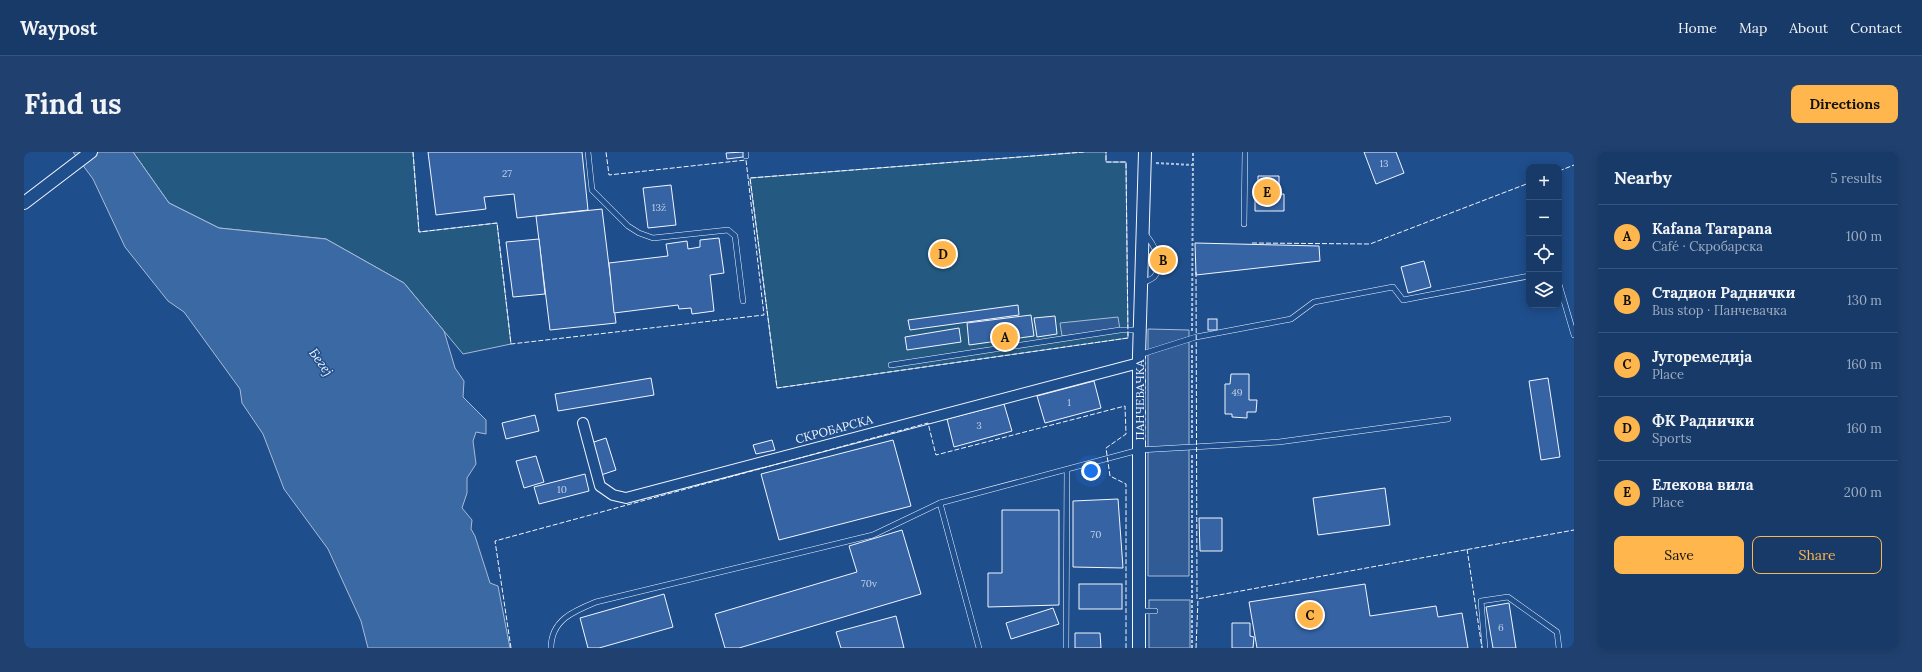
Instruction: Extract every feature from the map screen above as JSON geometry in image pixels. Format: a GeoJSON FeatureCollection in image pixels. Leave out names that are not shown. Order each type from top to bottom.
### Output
{"type":"FeatureCollection","features":[{"type":"Feature","properties":{"kind":"street"},"geometry":{"type":"LineString","coordinates":[[25,200],[91,152]]}},
{"type":"Feature","properties":{"kind":"street","name":"ПАНЧЕВАЧКА"},"geometry":{"type":"LineString","coordinates":[[1139,648],[1139,359],[1145,157]]}},
{"type":"Feature","properties":{"kind":"street","name":"СКРОБАРСКА"},"geometry":{"type":"LineString","coordinates":[[583,423],[600,486],[613,495],[626,498],[1139,359]]}},
{"type":"Feature","properties":{"kind":"lane"},"geometry":{"type":"LineString","coordinates":[[588,152],[592,190],[628,226],[639,233],[653,238],[728,230],[732,232],[735,236],[744,301]]}},
{"type":"Feature","properties":{"kind":"lane"},"geometry":{"type":"LineString","coordinates":[[1244,224],[1243,163],[1245,152]]}},
{"type":"Feature","properties":{"kind":"lane"},"geometry":{"type":"LineString","coordinates":[[1139,359],[1192,338],[1290,319],[1314,302],[1393,287],[1403,300],[1526,277]]}},
{"type":"Feature","properties":{"kind":"lane"},"geometry":{"type":"LineString","coordinates":[[1562,294],[1574,335]]}},
{"type":"Feature","properties":{"kind":"lane"},"geometry":{"type":"LineString","coordinates":[[891,365],[1120,330],[1140,330]]}},
{"type":"Feature","properties":{"kind":"lane"},"geometry":{"type":"LineString","coordinates":[[551,648],[553,633],[560,621],[572,612],[596,602],[873,535],[940,503],[1139,450],[1279,442],[1448,419]]}},
{"type":"Feature","properties":{"kind":"lane"},"geometry":{"type":"LineString","coordinates":[[1066,648],[1067,470]]}},
{"type":"Feature","properties":{"kind":"lane"},"geometry":{"type":"LineString","coordinates":[[940,503],[979,648]]}},
{"type":"Feature","properties":{"kind":"lane"},"geometry":{"type":"LineString","coordinates":[[1485,648],[1481,601],[1508,597],[1557,632],[1560,648]]}},
{"type":"Feature","properties":{"kind":"lane"},"geometry":{"type":"LineString","coordinates":[[1140,611],[1155,611]]}},
{"type":"Feature","properties":{"kind":"path"},"geometry":{"type":"LineString","coordinates":[[1192,648],[1193,152]]}},
{"type":"Feature","properties":{"kind":"path"},"geometry":{"type":"LineString","coordinates":[[1145,157],[1192,165]]}},
{"type":"Feature","properties":{"kind":"shaded area"},"geometry":{"type":"Polygon","coordinates":[[[133,152],[413,152],[419,232],[497,223],[511,344],[463,354],[404,283],[326,239],[219,228],[169,203],[133,152]]]}},
{"type":"Feature","properties":{"kind":"shaded area"},"geometry":{"type":"Polygon","coordinates":[[[1084,152],[1106,152],[1106,162],[1126,162],[1128,338],[777,388],[750,178],[1084,152]]]}},
{"type":"Feature","properties":{"kind":"shaded area"},"geometry":{"type":"Polygon","coordinates":[[[1118,317],[1120,330],[1062,336],[1060,323],[1118,317]]]}},
{"type":"Feature","properties":{"kind":"shaded area"},"geometry":{"type":"Polygon","coordinates":[[[1148,329],[1189,330],[1189,576],[1148,576],[1148,329]]]}},
{"type":"Feature","properties":{"kind":"shaded area"},"geometry":{"type":"Polygon","coordinates":[[[1149,600],[1190,600],[1190,648],[1149,648],[1149,600]]]}},
{"type":"Feature","properties":{"kind":"water","name":"Бегеј"},"geometry":{"type":"Polygon","coordinates":[[[73,152],[133,152],[169,203],[219,228],[326,239],[404,283],[444,331],[455,368],[464,381],[463,397],[486,420],[486,434],[476,432],[473,441],[476,464],[467,478],[467,493],[462,508],[472,520],[471,529],[475,536],[490,583],[498,586],[510,648],[368,648],[361,621],[328,549],[284,489],[263,434],[242,403],[240,389],[184,312],[168,301],[125,247],[93,179],[73,152]]]}},
{"type":"Feature","properties":{"kind":"building"},"geometry":{"type":"Polygon","coordinates":[[[428,152],[582,152],[588,210],[517,218],[514,194],[484,197],[486,209],[436,215],[428,152]]]}},
{"type":"Feature","properties":{"kind":"building"},"geometry":{"type":"Polygon","coordinates":[[[743,152],[743,157],[727,159],[726,153],[743,152]]]}},
{"type":"Feature","properties":{"kind":"building"},"geometry":{"type":"Polygon","coordinates":[[[1364,152],[1396,152],[1404,173],[1376,184],[1364,152]]]}},
{"type":"Feature","properties":{"kind":"building"},"geometry":{"type":"Polygon","coordinates":[[[1258,176],[1279,176],[1279,194],[1284,194],[1284,211],[1255,211],[1255,190],[1258,190],[1258,176]]]}},
{"type":"Feature","properties":{"kind":"building"},"geometry":{"type":"Polygon","coordinates":[[[671,185],[676,225],[648,228],[643,188],[671,185]]]}},
{"type":"Feature","properties":{"kind":"building"},"geometry":{"type":"Polygon","coordinates":[[[602,209],[616,323],[550,330],[536,216],[602,209]]]}},
{"type":"Feature","properties":{"kind":"building"},"geometry":{"type":"Polygon","coordinates":[[[719,238],[724,273],[710,275],[714,311],[692,314],[691,308],[679,309],[678,305],[614,313],[609,263],[668,256],[666,244],[687,241],[688,249],[700,247],[700,240],[719,238]]]}},
{"type":"Feature","properties":{"kind":"building"},"geometry":{"type":"Polygon","coordinates":[[[539,239],[545,294],[513,297],[506,242],[539,239]]]}},
{"type":"Feature","properties":{"kind":"building"},"geometry":{"type":"Polygon","coordinates":[[[1195,243],[1319,246],[1320,261],[1196,275],[1195,243]]]}},
{"type":"Feature","properties":{"kind":"building"},"geometry":{"type":"Polygon","coordinates":[[[1424,261],[1431,287],[1408,293],[1401,267],[1424,261]]]}},
{"type":"Feature","properties":{"kind":"building"},"geometry":{"type":"Polygon","coordinates":[[[1018,305],[1019,315],[910,330],[908,320],[1018,305]]]}},
{"type":"Feature","properties":{"kind":"building"},"geometry":{"type":"Polygon","coordinates":[[[1031,315],[1034,336],[969,345],[967,323],[1031,315]]]}},
{"type":"Feature","properties":{"kind":"building"},"geometry":{"type":"Polygon","coordinates":[[[1055,316],[1057,334],[1037,337],[1034,318],[1055,316]]]}},
{"type":"Feature","properties":{"kind":"building"},"geometry":{"type":"Polygon","coordinates":[[[1208,319],[1217,319],[1217,330],[1208,330],[1208,319]]]}},
{"type":"Feature","properties":{"kind":"building"},"geometry":{"type":"Polygon","coordinates":[[[959,328],[961,342],[907,350],[905,337],[959,328]]]}},
{"type":"Feature","properties":{"kind":"building"},"geometry":{"type":"Polygon","coordinates":[[[1231,374],[1249,374],[1249,400],[1257,400],[1256,412],[1247,412],[1247,418],[1232,417],[1232,414],[1225,414],[1225,384],[1230,384],[1231,374]]]}},
{"type":"Feature","properties":{"kind":"building"},"geometry":{"type":"Polygon","coordinates":[[[651,378],[654,395],[558,411],[555,394],[651,378]]]}},
{"type":"Feature","properties":{"kind":"building"},"geometry":{"type":"Polygon","coordinates":[[[1548,378],[1560,457],[1541,460],[1529,381],[1548,378]]]}},
{"type":"Feature","properties":{"kind":"building"},"geometry":{"type":"Polygon","coordinates":[[[1094,381],[1101,408],[1045,423],[1037,396],[1094,381]]]}},
{"type":"Feature","properties":{"kind":"building"},"geometry":{"type":"Polygon","coordinates":[[[1004,404],[1012,431],[954,447],[947,419],[1004,404]]]}},
{"type":"Feature","properties":{"kind":"building"},"geometry":{"type":"Polygon","coordinates":[[[535,415],[539,431],[506,439],[502,423],[535,415]]]}},
{"type":"Feature","properties":{"kind":"building"},"geometry":{"type":"Polygon","coordinates":[[[606,438],[616,470],[601,475],[591,443],[606,438]]]}},
{"type":"Feature","properties":{"kind":"building"},"geometry":{"type":"Polygon","coordinates":[[[772,440],[775,450],[756,454],[753,445],[772,440]]]}},
{"type":"Feature","properties":{"kind":"building"},"geometry":{"type":"Polygon","coordinates":[[[893,440],[911,506],[779,540],[761,474],[893,440]]]}},
{"type":"Feature","properties":{"kind":"building"},"geometry":{"type":"Polygon","coordinates":[[[536,456],[544,482],[524,488],[516,461],[536,456]]]}},
{"type":"Feature","properties":{"kind":"building"},"geometry":{"type":"Polygon","coordinates":[[[585,474],[589,491],[539,504],[534,487],[585,474]]]}},
{"type":"Feature","properties":{"kind":"building"},"geometry":{"type":"Polygon","coordinates":[[[1385,488],[1390,525],[1318,535],[1313,498],[1385,488]]]}},
{"type":"Feature","properties":{"kind":"building"},"geometry":{"type":"Polygon","coordinates":[[[1118,499],[1123,568],[1073,567],[1073,501],[1118,499]]]}},
{"type":"Feature","properties":{"kind":"building"},"geometry":{"type":"Polygon","coordinates":[[[1002,510],[1059,510],[1059,605],[988,607],[988,573],[1002,573],[1002,510]]]}},
{"type":"Feature","properties":{"kind":"building"},"geometry":{"type":"Polygon","coordinates":[[[1199,518],[1222,518],[1222,551],[1200,551],[1199,518]]]}},
{"type":"Feature","properties":{"kind":"building"},"geometry":{"type":"Polygon","coordinates":[[[902,530],[921,594],[739,648],[725,648],[715,614],[857,572],[849,546],[902,530]]]}},
{"type":"Feature","properties":{"kind":"building"},"geometry":{"type":"Polygon","coordinates":[[[1079,584],[1122,584],[1122,609],[1079,609],[1079,584]]]}},
{"type":"Feature","properties":{"kind":"building"},"geometry":{"type":"Polygon","coordinates":[[[1365,584],[1370,616],[1436,606],[1438,617],[1462,613],[1468,648],[1257,648],[1249,602],[1365,584]]]}},
{"type":"Feature","properties":{"kind":"building"},"geometry":{"type":"Polygon","coordinates":[[[664,594],[673,627],[599,648],[588,648],[580,618],[664,594]]]}},
{"type":"Feature","properties":{"kind":"building"},"geometry":{"type":"Polygon","coordinates":[[[1509,603],[1516,648],[1493,648],[1486,607],[1509,603]]]}},
{"type":"Feature","properties":{"kind":"building"},"geometry":{"type":"Polygon","coordinates":[[[1053,608],[1059,624],[1011,639],[1006,623],[1053,608]]]}},
{"type":"Feature","properties":{"kind":"building"},"geometry":{"type":"Polygon","coordinates":[[[896,616],[904,648],[841,648],[836,632],[896,616]]]}},
{"type":"Feature","properties":{"kind":"building"},"geometry":{"type":"Polygon","coordinates":[[[1232,623],[1250,623],[1250,636],[1254,637],[1253,648],[1232,648],[1232,623]]]}},
{"type":"Feature","properties":{"kind":"building"},"geometry":{"type":"Polygon","coordinates":[[[1075,633],[1100,633],[1101,648],[1075,648],[1075,633]]]}},
{"type":"Feature","properties":{"kind":"fence"},"geometry":{"type":"LineString","coordinates":[[413,152],[419,232],[497,223],[511,344],[764,315],[746,160],[609,175],[606,152]]}},
{"type":"Feature","properties":{"kind":"fence"},"geometry":{"type":"LineString","coordinates":[[1084,152],[750,178],[777,388],[1128,338],[1126,162],[1106,162],[1106,152]]}},
{"type":"Feature","properties":{"kind":"fence"},"geometry":{"type":"LineString","coordinates":[[1562,170],[1574,165]]}},
{"type":"Feature","properties":{"kind":"fence"},"geometry":{"type":"LineString","coordinates":[[1252,243],[1370,244],[1526,184]]}},
{"type":"Feature","properties":{"kind":"fence"},"geometry":{"type":"LineString","coordinates":[[1196,272],[1197,599],[1574,530]]}},
{"type":"Feature","properties":{"kind":"fence"},"geometry":{"type":"LineString","coordinates":[[511,648],[495,541],[928,423],[936,455],[1125,406],[1126,434],[1106,448],[1110,476],[1126,484],[1126,648]]}},
{"type":"Feature","properties":{"kind":"fence"},"geometry":{"type":"LineString","coordinates":[[1467,549],[1482,648]]}},
{"type":"Feature","properties":{"kind":"fence"},"geometry":{"type":"LineString","coordinates":[[1196,648],[1198,599]]}},
{"type":"Feature","properties":{"kind":"place","name":"Елекова вила"},"geometry":{"type":"Point","coordinates":[1267,192]}},
{"type":"Feature","properties":{"kind":"place","name":"ФК Раднички"},"geometry":{"type":"Point","coordinates":[943,254]}},
{"type":"Feature","properties":{"kind":"place","name":"Стадион Раднички"},"geometry":{"type":"Point","coordinates":[1163,260]}},
{"type":"Feature","properties":{"kind":"place","name":"Kafana Tarapana"},"geometry":{"type":"Point","coordinates":[1005,337]}},
{"type":"Feature","properties":{"kind":"place","name":"Југоремедија"},"geometry":{"type":"Point","coordinates":[1310,615]}}]}
